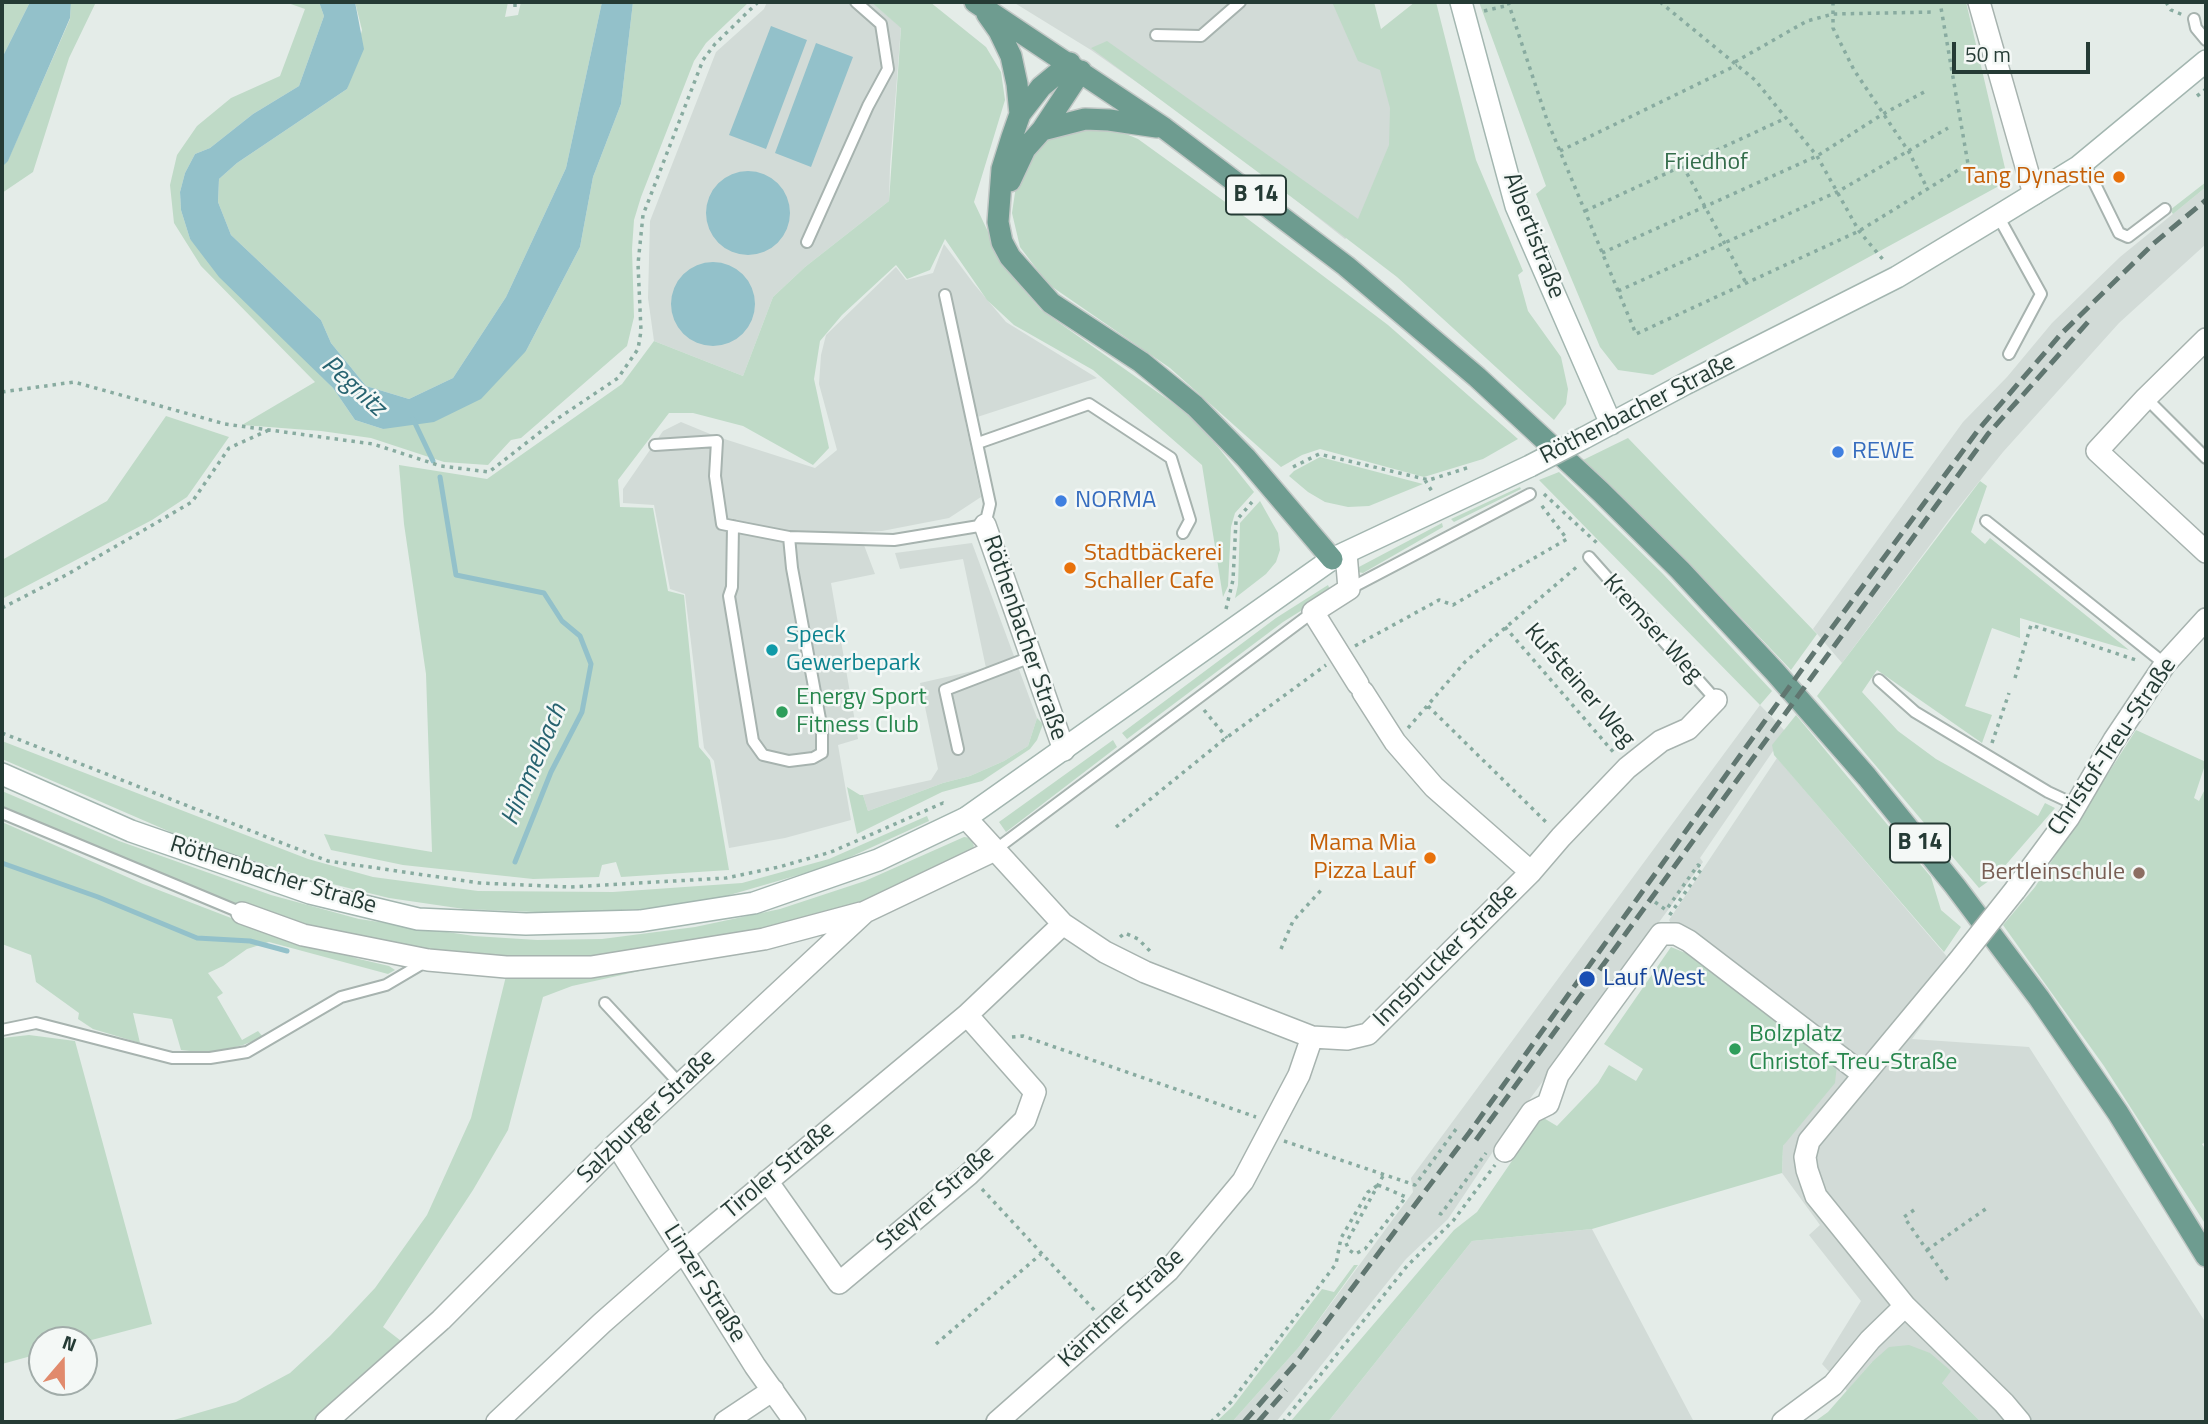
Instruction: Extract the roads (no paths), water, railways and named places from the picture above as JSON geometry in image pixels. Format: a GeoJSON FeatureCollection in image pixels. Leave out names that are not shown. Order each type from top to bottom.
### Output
{"type":"FeatureCollection","features":[{"type":"Feature","properties":{"kind":"main road","name":"B 14"},"geometry":{"type":"LineString","coordinates":[[979,4],[1164,128],[1346,266],[1477,377],[1680,570],[1775,672],[1867,777],[1955,886],[2039,998],[2118,1113],[2206,1256]]}},
{"type":"Feature","properties":{"kind":"main road"},"geometry":{"type":"LineString","coordinates":[[979,4],[999,31],[1011,56],[1020,114]]}},
{"type":"Feature","properties":{"kind":"main road"},"geometry":{"type":"LineString","coordinates":[[1076,67],[1041,87],[1020,114],[1002,169],[998,222],[1002,242],[1010,257],[1051,303],[1140,362],[1195,406],[1339,556]]}},
{"type":"Feature","properties":{"kind":"main road"},"geometry":{"type":"LineString","coordinates":[[1000,202],[1025,149],[1042,130],[1076,67]]}},
{"type":"Feature","properties":{"kind":"main road"},"geometry":{"type":"LineString","coordinates":[[1042,130],[1085,119],[1164,128]]}},
{"type":"Feature","properties":{"kind":"street"},"geometry":{"type":"LineString","coordinates":[[1979,2],[2034,194]]}},
{"type":"Feature","properties":{"kind":"street","name":"Albertistraße"},"geometry":{"type":"LineString","coordinates":[[1463,8],[1516,206],[1611,424]]}},
{"type":"Feature","properties":{"kind":"street","name":"Röthenbacher Straße"},"geometry":{"type":"LineString","coordinates":[[2,774],[131,831],[310,893],[418,919],[526,924],[640,921],[754,903],[878,860],[966,818],[1339,556],[1525,469],[1685,384],[1897,277],[2082,163],[2206,61]]}},
{"type":"Feature","properties":{"kind":"street"},"geometry":{"type":"LineString","coordinates":[[2206,339],[2097,451],[2206,552]]}},
{"type":"Feature","properties":{"kind":"street","name":"Röthenbacher Straße"},"geometry":{"type":"LineString","coordinates":[[985,525],[1064,750]]}},
{"type":"Feature","properties":{"kind":"street"},"geometry":{"type":"LineString","coordinates":[[1339,556],[1349,589],[1313,612],[1395,742],[1434,787],[1531,872]]}},
{"type":"Feature","properties":{"kind":"street","name":"Christof-Treu-Straße"},"geometry":{"type":"LineString","coordinates":[[2020,1422],[1905,1306],[1816,1196],[1805,1157],[1809,1141],[2015,890],[2076,805],[2114,740],[2165,664],[2206,619]]}},
{"type":"Feature","properties":{"kind":"street","name":"Innsbrucker Straße"},"geometry":{"type":"LineString","coordinates":[[966,818],[1063,924],[1105,952],[1145,972],[1312,1037],[1347,1039],[1368,1034],[1531,872],[1561,836],[1627,768],[1661,741],[1688,729],[1716,700]]}},
{"type":"Feature","properties":{"kind":"street","name":"Salzburger Straße"},"geometry":{"type":"LineString","coordinates":[[326,1422],[441,1320],[616,1144],[865,912],[995,850]]}},
{"type":"Feature","properties":{"kind":"street","name":"Röthenbacher Straße"},"geometry":{"type":"LineString","coordinates":[[242,913],[303,935],[428,960],[506,967],[591,967],[764,939],[865,912]]}},
{"type":"Feature","properties":{"kind":"street","name":"Tiroler Straße"},"geometry":{"type":"LineString","coordinates":[[498,1422],[602,1323],[684,1251],[967,1015],[1063,924]]}},
{"type":"Feature","properties":{"kind":"street"},"geometry":{"type":"LineString","coordinates":[[1505,1151],[1532,1112],[1548,1104],[1558,1075],[1661,934],[1676,934],[1689,941],[1864,1074]]}},
{"type":"Feature","properties":{"kind":"street","name":"Steyrer Straße"},"geometry":{"type":"LineString","coordinates":[[767,1181],[838,1283],[968,1174],[1025,1120],[1035,1091],[967,1015]]}},
{"type":"Feature","properties":{"kind":"street","name":"Kärntner Straße"},"geometry":{"type":"LineString","coordinates":[[997,1422],[1168,1271],[1243,1181],[1299,1075],[1312,1037]]}},
{"type":"Feature","properties":{"kind":"street","name":"Linzer Straße"},"geometry":{"type":"LineString","coordinates":[[616,1144],[755,1366],[794,1422]]}},
{"type":"Feature","properties":{"kind":"street"},"geometry":{"type":"LineString","coordinates":[[1783,1422],[1833,1385],[1870,1340],[1905,1306]]}},
{"type":"Feature","properties":{"kind":"street"},"geometry":{"type":"LineString","coordinates":[[725,1422],[773,1390]]}},
{"type":"Feature","properties":{"kind":"lane"},"geometry":{"type":"LineString","coordinates":[[807,242],[868,106],[888,69],[881,24],[856,2]]}},
{"type":"Feature","properties":{"kind":"lane"},"geometry":{"type":"LineString","coordinates":[[1156,35],[1201,36],[1240,2]]}},
{"type":"Feature","properties":{"kind":"lane"},"geometry":{"type":"LineString","coordinates":[[2194,19],[2196,29],[2206,40]]}},
{"type":"Feature","properties":{"kind":"lane"},"geometry":{"type":"LineString","coordinates":[[2082,163],[2119,233],[2128,237],[2165,209]]}},
{"type":"Feature","properties":{"kind":"lane"},"geometry":{"type":"LineString","coordinates":[[1998,216],[2041,294],[2009,354]]}},
{"type":"Feature","properties":{"kind":"lane"},"geometry":{"type":"LineString","coordinates":[[655,445],[717,441],[715,476],[722,524],[789,537],[894,540],[985,525],[990,504],[945,295]]}},
{"type":"Feature","properties":{"kind":"lane"},"geometry":{"type":"LineString","coordinates":[[2146,398],[2206,458]]}},
{"type":"Feature","properties":{"kind":"lane"},"geometry":{"type":"LineString","coordinates":[[978,443],[1089,404],[1171,458],[1190,520],[1183,533]]}},
{"type":"Feature","properties":{"kind":"lane"},"geometry":{"type":"LineString","coordinates":[[1349,589],[1530,494]]}},
{"type":"Feature","properties":{"kind":"lane"},"geometry":{"type":"LineString","coordinates":[[1986,521],[2165,664]]}},
{"type":"Feature","properties":{"kind":"lane"},"geometry":{"type":"LineString","coordinates":[[733,526],[732,587],[729,596],[753,741],[763,755],[789,761],[813,758],[822,753],[822,730],[792,568],[789,537]]}},
{"type":"Feature","properties":{"kind":"lane","name":"Kremser Weg"},"geometry":{"type":"LineString","coordinates":[[1589,557],[1716,700]]}},
{"type":"Feature","properties":{"kind":"lane"},"geometry":{"type":"LineString","coordinates":[[995,850],[1313,612]]}},
{"type":"Feature","properties":{"kind":"lane"},"geometry":{"type":"LineString","coordinates":[[957,749],[945,690],[1031,657]]}},
{"type":"Feature","properties":{"kind":"lane"},"geometry":{"type":"LineString","coordinates":[[1879,680],[1915,712],[2048,792],[2076,805]]}},
{"type":"Feature","properties":{"kind":"lane"},"geometry":{"type":"LineString","coordinates":[[2,813],[242,913]]}},
{"type":"Feature","properties":{"kind":"lane"},"geometry":{"type":"LineString","coordinates":[[2,1030],[36,1023],[172,1058],[210,1058],[247,1052],[341,997],[386,985],[428,960]]}},
{"type":"Feature","properties":{"kind":"lane"},"geometry":{"type":"LineString","coordinates":[[605,1003],[681,1084]]}},
{"type":"Feature","properties":{"kind":"water"},"geometry":{"type":"Polygon","coordinates":[[[30,2],[71,2],[70,18],[8,161],[2,167],[2,58],[30,2]]]}},
{"type":"Feature","properties":{"kind":"water","name":"Pegnitz"},"geometry":{"type":"Polygon","coordinates":[[[319,2],[355,2],[364,49],[347,89],[237,163],[219,179],[218,202],[231,235],[321,320],[331,343],[366,386],[409,399],[453,378],[506,297],[566,168],[602,2],[633,2],[621,104],[593,177],[580,247],[526,351],[481,399],[434,422],[383,429],[355,420],[333,388],[219,277],[190,239],[181,210],[180,192],[185,173],[195,154],[210,148],[253,114],[299,86],[324,16],[319,2]]]}},
{"type":"Feature","properties":{"kind":"water"},"geometry":{"type":"Polygon","coordinates":[[[771,26],[807,40],[766,149],[729,135],[771,26]]]}},
{"type":"Feature","properties":{"kind":"water"},"geometry":{"type":"Polygon","coordinates":[[[816,43],[853,57],[811,167],[775,153],[816,43]]]}},
{"type":"Feature","properties":{"kind":"water"},"geometry":{"type":"Polygon","coordinates":[[[740,171],[756,171],[772,178],[783,189],[790,205],[787,229],[778,243],[756,255],[740,255],[724,248],[713,237],[706,221],[706,205],[713,189],[724,178],[740,171]]]}},
{"type":"Feature","properties":{"kind":"water"},"geometry":{"type":"Polygon","coordinates":[[[713,262],[729,265],[743,274],[752,288],[755,304],[752,320],[743,334],[729,343],[713,346],[697,343],[683,334],[674,320],[671,304],[674,288],[683,274],[697,265],[713,262]]]}},
{"type":"Feature","properties":{"kind":"waterway","name":"Himmelbach"},"geometry":{"type":"LineString","coordinates":[[413,419],[433,461]]}},
{"type":"Feature","properties":{"kind":"waterway","name":"Himmelbach"},"geometry":{"type":"LineString","coordinates":[[440,477],[456,575],[544,593],[562,621],[580,636],[591,664],[582,712],[551,772],[515,862]]}},
{"type":"Feature","properties":{"kind":"waterway","name":"Himmelbach"},"geometry":{"type":"LineString","coordinates":[[2,863],[98,897],[197,938],[250,941],[287,951]]}},
{"type":"Feature","properties":{"kind":"railway"},"geometry":{"type":"LineString","coordinates":[[1244,1422],[1295,1364],[1469,1133],[1823,640],[1979,429],[2061,334],[2153,244],[2206,200]]}},
{"type":"Feature","properties":{"kind":"railway"},"geometry":{"type":"LineString","coordinates":[[1476,1140],[1988,434],[2088,322]]}},
{"type":"Feature","properties":{"kind":"railway"},"geometry":{"type":"LineString","coordinates":[[1258,1422],[1286,1390]]}},
{"type":"Feature","properties":{"kind":"place","name":"Tang Dynastie"},"geometry":{"type":"Point","coordinates":[2119,177]}},
{"type":"Feature","properties":{"kind":"place","name":"REWE"},"geometry":{"type":"Point","coordinates":[1838,452]}},
{"type":"Feature","properties":{"kind":"place","name":"NORMA"},"geometry":{"type":"Point","coordinates":[1061,501]}},
{"type":"Feature","properties":{"kind":"place","name":"Stadtbäckerei Schaller Cafe"},"geometry":{"type":"Point","coordinates":[1070,568]}},
{"type":"Feature","properties":{"kind":"place","name":"Speck Gewerbepark"},"geometry":{"type":"Point","coordinates":[772,650]}},
{"type":"Feature","properties":{"kind":"place","name":"Energy Sport Fitness Club"},"geometry":{"type":"Point","coordinates":[782,712]}},
{"type":"Feature","properties":{"kind":"place","name":"Mama Mia Pizza Lauf"},"geometry":{"type":"Point","coordinates":[1430,858]}},
{"type":"Feature","properties":{"kind":"place","name":"Bertleinschule"},"geometry":{"type":"Point","coordinates":[2139,873]}},
{"type":"Feature","properties":{"kind":"place","name":"Lauf West"},"geometry":{"type":"Point","coordinates":[1587,979]}},
{"type":"Feature","properties":{"kind":"place","name":"Bolzplatz Christof-Treu-Straße"},"geometry":{"type":"Point","coordinates":[1735,1049]}},
{"type":"Feature","properties":{"kind":"park label","name":"Friedhof"},"geometry":{"type":"Point","coordinates":[1706,163]}}]}
